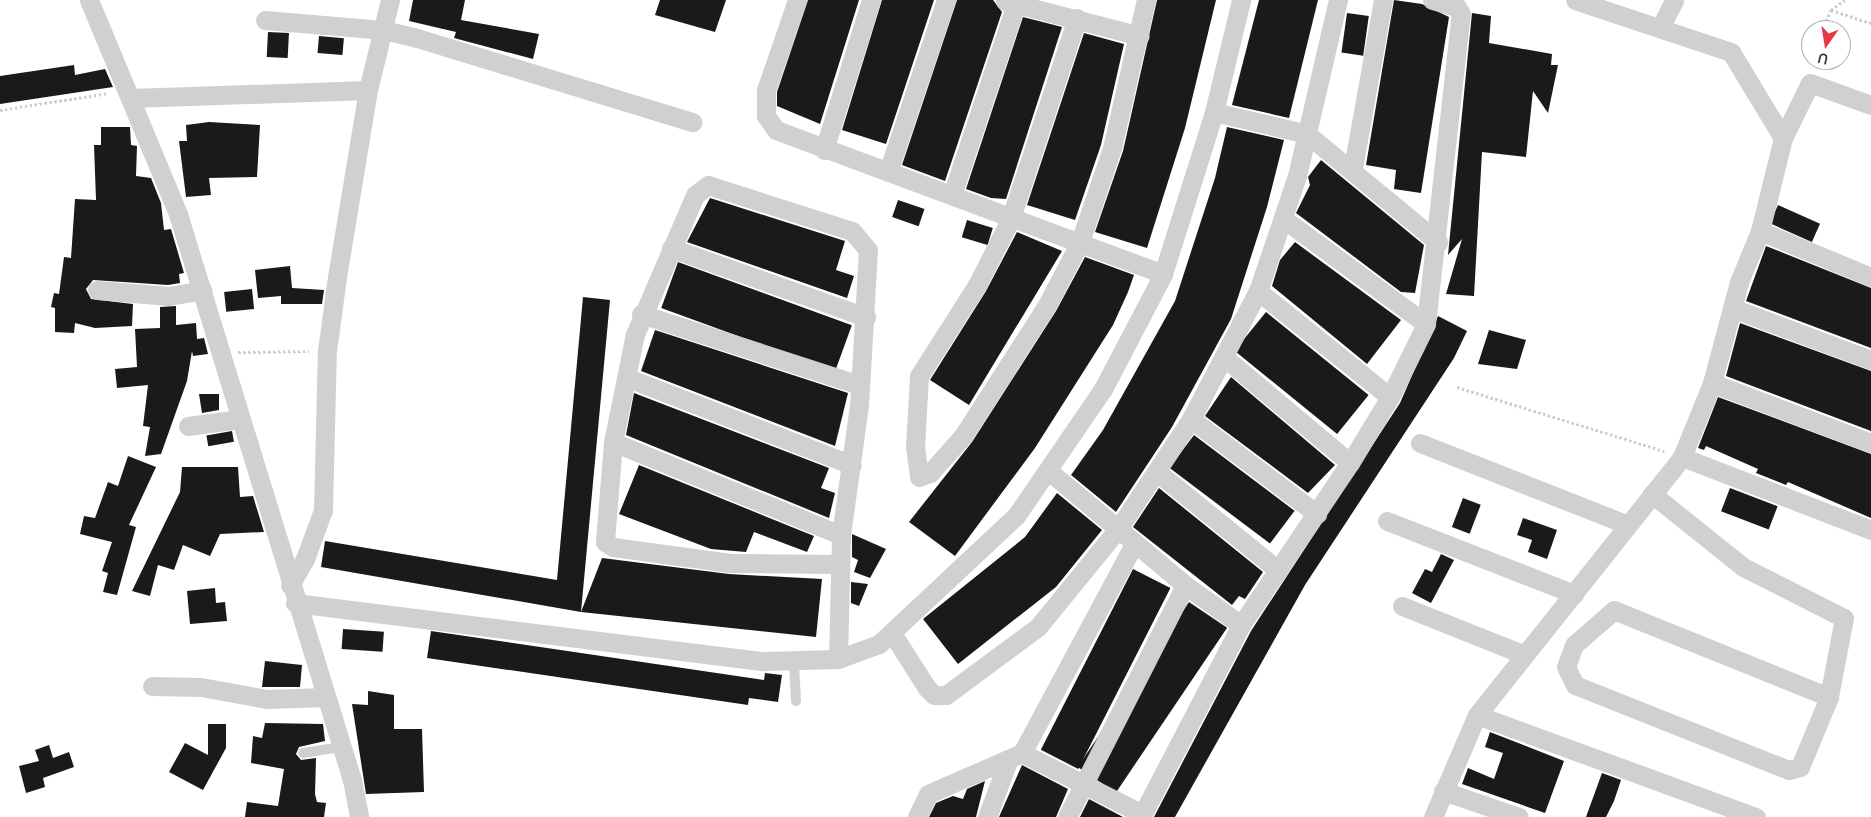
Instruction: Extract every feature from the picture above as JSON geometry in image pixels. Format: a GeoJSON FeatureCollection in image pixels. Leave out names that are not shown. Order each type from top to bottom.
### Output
{"type":"FeatureCollection","features":[{"type":"Feature","properties":{"kind":"street"},"geometry":{"type":"LineString","coordinates":[[89,0],[128,94],[160,163],[202,290],[290,585],[342,747],[359,817]]}},
{"type":"Feature","properties":{"kind":"street"},"geometry":{"type":"LineString","coordinates":[[290,585],[306,558],[323,510],[327,351],[368,90],[390,0]]}},
{"type":"Feature","properties":{"kind":"street"},"geometry":{"type":"LineString","coordinates":[[797,0],[766,90],[766,116],[784,136],[952,195],[1163,274]]}},
{"type":"Feature","properties":{"kind":"street"},"geometry":{"type":"LineString","coordinates":[[824,150],[870,0]]}},
{"type":"Feature","properties":{"kind":"street"},"geometry":{"type":"LineString","coordinates":[[888,172],[946,0]]}},
{"type":"Feature","properties":{"kind":"street"},"geometry":{"type":"LineString","coordinates":[[1077,18],[1011,218],[977,285],[919,376],[915,447],[919,476],[930,473],[963,436],[1047,305],[1080,242],[1112,148],[1140,36],[1146,0]]}},
{"type":"Feature","properties":{"kind":"street"},"geometry":{"type":"LineString","coordinates":[[296,603],[794,664],[838,659],[869,650],[892,633],[995,537],[1050,472],[1103,389],[1163,274],[1214,112],[1241,0]]}},
{"type":"Feature","properties":{"kind":"street"},"geometry":{"type":"LineString","coordinates":[[892,633],[927,688],[934,694],[946,695],[1038,627],[1118,529],[1192,419],[1258,291],[1284,220],[1307,134],[1338,0]]}},
{"type":"Feature","properties":{"kind":"street"},"geometry":{"type":"LineString","coordinates":[[1353,168],[1383,0]]}},
{"type":"Feature","properties":{"kind":"street"},"geometry":{"type":"LineString","coordinates":[[917,817],[928,794],[1015,757],[1080,783],[1142,815],[1241,625],[1350,463],[1390,397],[1426,324],[1438,242],[1462,14],[1456,7],[1432,0]]}},
{"type":"Feature","properties":{"kind":"street"},"geometry":{"type":"LineString","coordinates":[[1575,0],[1731,52],[1783,138]]}},
{"type":"Feature","properties":{"kind":"street"},"geometry":{"type":"LineString","coordinates":[[1660,28],[1674,0]]}},
{"type":"Feature","properties":{"kind":"street"},"geometry":{"type":"LineString","coordinates":[[952,195],[1020,3],[1140,36]]}},
{"type":"Feature","properties":{"kind":"street"},"geometry":{"type":"LineString","coordinates":[[266,20],[383,30],[692,122]]}},
{"type":"Feature","properties":{"kind":"street"},"geometry":{"type":"LineString","coordinates":[[1433,817],[1478,715],[1574,594],[1626,524],[1682,457],[1712,383],[1732,308],[1760,231],[1783,138],[1810,83],[1871,105]]}},
{"type":"Feature","properties":{"kind":"street"},"geometry":{"type":"LineString","coordinates":[[128,94],[368,90]]}},
{"type":"Feature","properties":{"kind":"street"},"geometry":{"type":"LineString","coordinates":[[1214,112],[1307,134],[1353,168],[1438,242]]}},
{"type":"Feature","properties":{"kind":"street"},"geometry":{"type":"LineString","coordinates":[[838,659],[841,535],[852,465],[860,385],[866,317],[868,250],[852,231],[708,186],[695,195],[640,314],[613,442],[603,534],[613,547],[730,563],[839,564]]}},
{"type":"Feature","properties":{"kind":"street"},"geometry":{"type":"LineString","coordinates":[[1284,220],[1426,324]]}},
{"type":"Feature","properties":{"kind":"street"},"geometry":{"type":"LineString","coordinates":[[1760,231],[1871,277]]}},
{"type":"Feature","properties":{"kind":"street"},"geometry":{"type":"LineString","coordinates":[[671,248],[866,317]]}},
{"type":"Feature","properties":{"kind":"street"},"geometry":{"type":"LineString","coordinates":[[97,290],[169,296],[202,290]]}},
{"type":"Feature","properties":{"kind":"street"},"geometry":{"type":"LineString","coordinates":[[1258,291],[1390,397]]}},
{"type":"Feature","properties":{"kind":"street"},"geometry":{"type":"LineString","coordinates":[[1732,308],[1871,360]]}},
{"type":"Feature","properties":{"kind":"street"},"geometry":{"type":"LineString","coordinates":[[640,314],[860,385]]}},
{"type":"Feature","properties":{"kind":"street"},"geometry":{"type":"LineString","coordinates":[[1225,358],[1350,463]]}},
{"type":"Feature","properties":{"kind":"street"},"geometry":{"type":"LineString","coordinates":[[628,378],[852,465]]}},
{"type":"Feature","properties":{"kind":"street"},"geometry":{"type":"LineString","coordinates":[[1712,383],[1871,443]]}},
{"type":"Feature","properties":{"kind":"street"},"geometry":{"type":"LineString","coordinates":[[188,426],[240,418]]}},
{"type":"Feature","properties":{"kind":"street"},"geometry":{"type":"LineString","coordinates":[[1192,419],[1317,514]]}},
{"type":"Feature","properties":{"kind":"street"},"geometry":{"type":"LineString","coordinates":[[613,442],[841,535]]}},
{"type":"Feature","properties":{"kind":"street"},"geometry":{"type":"LineString","coordinates":[[1420,443],[1626,524]]}},
{"type":"Feature","properties":{"kind":"street"},"geometry":{"type":"LineString","coordinates":[[1682,457],[1871,530]]}},
{"type":"Feature","properties":{"kind":"street"},"geometry":{"type":"LineString","coordinates":[[1050,472],[1185,585],[1241,625]]}},
{"type":"Feature","properties":{"kind":"street"},"geometry":{"type":"LineString","coordinates":[[1157,472],[1278,570]]}},
{"type":"Feature","properties":{"kind":"street"},"geometry":{"type":"LineString","coordinates":[[1652,494],[1743,567],[1844,618],[1829,696],[1800,767],[1789,770],[1575,685],[1566,667],[1574,645],[1614,610],[1829,696]]}},
{"type":"Feature","properties":{"kind":"street"},"geometry":{"type":"LineString","coordinates":[[1387,521],[1574,594]]}},
{"type":"Feature","properties":{"kind":"street"},"geometry":{"type":"LineString","coordinates":[[987,817],[1015,757],[1134,544]]}},
{"type":"Feature","properties":{"kind":"street"},"geometry":{"type":"LineString","coordinates":[[1067,817],[1080,783],[1185,585]]}},
{"type":"Feature","properties":{"kind":"street"},"geometry":{"type":"LineString","coordinates":[[1402,606],[1525,655]]}},
{"type":"Feature","properties":{"kind":"street"},"geometry":{"type":"LineString","coordinates":[[152,686],[201,687],[267,699],[326,697]]}},
{"type":"Feature","properties":{"kind":"street"},"geometry":{"type":"LineString","coordinates":[[1478,715],[1756,817]]}},
{"type":"Feature","properties":{"kind":"street"},"geometry":{"type":"LineString","coordinates":[[1443,791],[1519,817]]}},
{"type":"Feature","properties":{"kind":"lane"},"geometry":{"type":"LineString","coordinates":[[794,664],[796,701]]}},
{"type":"Feature","properties":{"kind":"lane"},"geometry":{"type":"LineString","coordinates":[[303,753],[342,747]]}},
{"type":"Feature","properties":{"kind":"path"},"geometry":{"type":"LineString","coordinates":[[1826,20],[1831,10],[1845,0]]}},
{"type":"Feature","properties":{"kind":"path"},"geometry":{"type":"LineString","coordinates":[[1831,10],[1871,23]]}},
{"type":"Feature","properties":{"kind":"path"},"geometry":{"type":"LineString","coordinates":[[0,110],[128,94]]}},
{"type":"Feature","properties":{"kind":"path"},"geometry":{"type":"LineString","coordinates":[[220,352],[327,351]]}},
{"type":"Feature","properties":{"kind":"path"},"geometry":{"type":"LineString","coordinates":[[1457,387],[1682,457]]}},
{"type":"Feature","properties":{"kind":"building"},"geometry":{"type":"Polygon","coordinates":[[[413,0],[465,0],[461,20],[539,34],[533,59],[454,38],[456,32],[409,21],[413,0]]]}},
{"type":"Feature","properties":{"kind":"building"},"geometry":{"type":"Polygon","coordinates":[[[660,0],[726,0],[715,32],[655,15],[660,0]]]}},
{"type":"Feature","properties":{"kind":"building"},"geometry":{"type":"Polygon","coordinates":[[[808,0],[859,0],[820,124],[777,106],[777,92],[808,0]]]}},
{"type":"Feature","properties":{"kind":"building"},"geometry":{"type":"Polygon","coordinates":[[[882,0],[934,0],[886,144],[842,130],[882,0]]]}},
{"type":"Feature","properties":{"kind":"building"},"geometry":{"type":"Polygon","coordinates":[[[957,0],[993,0],[1002,12],[945,181],[902,165],[957,0]]]}},
{"type":"Feature","properties":{"kind":"building"},"geometry":{"type":"Polygon","coordinates":[[[1157,0],[1216,0],[1185,128],[1147,248],[1095,232],[1123,151],[1157,0]]]}},
{"type":"Feature","properties":{"kind":"building"},"geometry":{"type":"Polygon","coordinates":[[[1259,0],[1318,0],[1289,118],[1232,105],[1259,0]]]}},
{"type":"Feature","properties":{"kind":"building"},"geometry":{"type":"Polygon","coordinates":[[[1394,0],[1422,4],[1449,17],[1421,193],[1394,189],[1396,170],[1366,165],[1394,0]]]}},
{"type":"Feature","properties":{"kind":"building"},"geometry":{"type":"Polygon","coordinates":[[[1347,13],[1369,16],[1363,56],[1341,53],[1347,13]]]}},
{"type":"Feature","properties":{"kind":"building"},"geometry":{"type":"Polygon","coordinates":[[[1472,13],[1491,16],[1489,43],[1552,54],[1551,65],[1558,65],[1548,113],[1533,91],[1526,157],[1482,152],[1474,296],[1446,294],[1462,239],[1448,255],[1472,13]]]}},
{"type":"Feature","properties":{"kind":"building"},"geometry":{"type":"Polygon","coordinates":[[[1023,17],[1062,27],[1006,199],[991,198],[966,189],[1023,17]]]}},
{"type":"Feature","properties":{"kind":"building"},"geometry":{"type":"Polygon","coordinates":[[[268,32],[289,33],[288,58],[267,57],[268,32]]]}},
{"type":"Feature","properties":{"kind":"building"},"geometry":{"type":"Polygon","coordinates":[[[1084,33],[1124,44],[1101,145],[1075,220],[1027,205],[1084,33]]]}},
{"type":"Feature","properties":{"kind":"building"},"geometry":{"type":"Polygon","coordinates":[[[319,36],[344,38],[342,55],[318,53],[319,36]]]}},
{"type":"Feature","properties":{"kind":"building"},"geometry":{"type":"Polygon","coordinates":[[[74,65],[75,75],[105,69],[113,87],[0,104],[0,76],[74,65]]]}},
{"type":"Feature","properties":{"kind":"building"},"geometry":{"type":"Polygon","coordinates":[[[209,122],[260,125],[257,177],[209,178],[211,195],[186,197],[179,141],[187,141],[186,125],[209,122]]]}},
{"type":"Feature","properties":{"kind":"building"},"geometry":{"type":"Polygon","coordinates":[[[101,127],[130,127],[131,145],[137,146],[136,176],[151,178],[161,203],[164,230],[171,229],[184,273],[179,274],[180,283],[168,285],[93,280],[86,289],[91,299],[133,304],[132,326],[95,328],[75,323],[74,333],[55,332],[55,308],[51,307],[54,293],[59,294],[64,257],[71,258],[75,199],[96,200],[94,145],[101,145],[101,127]]]}},
{"type":"Feature","properties":{"kind":"building"},"geometry":{"type":"Polygon","coordinates":[[[1227,127],[1284,140],[1267,207],[1231,319],[1172,427],[1116,512],[1071,475],[1103,430],[1175,301],[1215,178],[1227,127]]]}},
{"type":"Feature","properties":{"kind":"building"},"geometry":{"type":"Polygon","coordinates":[[[1321,160],[1424,245],[1415,293],[1401,292],[1296,213],[1310,185],[1308,177],[1321,160]]]}},
{"type":"Feature","properties":{"kind":"building"},"geometry":{"type":"Polygon","coordinates":[[[710,198],[845,241],[836,270],[854,276],[847,298],[687,242],[710,198]]]}},
{"type":"Feature","properties":{"kind":"building"},"geometry":{"type":"Polygon","coordinates":[[[898,200],[924,209],[919,226],[892,217],[898,200]]]}},
{"type":"Feature","properties":{"kind":"building"},"geometry":{"type":"Polygon","coordinates":[[[1778,205],[1820,224],[1812,242],[1770,223],[1778,205]]]}},
{"type":"Feature","properties":{"kind":"building"},"geometry":{"type":"Polygon","coordinates":[[[967,220],[993,228],[988,245],[962,237],[967,220]]]}},
{"type":"Feature","properties":{"kind":"building"},"geometry":{"type":"Polygon","coordinates":[[[1017,232],[1062,251],[969,405],[930,380],[986,291],[1017,232]]]}},
{"type":"Feature","properties":{"kind":"building"},"geometry":{"type":"Polygon","coordinates":[[[1295,242],[1401,320],[1367,364],[1272,286],[1280,260],[1295,242]]]}},
{"type":"Feature","properties":{"kind":"building"},"geometry":{"type":"Polygon","coordinates":[[[1766,246],[1871,288],[1871,348],[1746,301],[1766,246]]]}},
{"type":"Feature","properties":{"kind":"building"},"geometry":{"type":"Polygon","coordinates":[[[1085,257],[1134,275],[1128,292],[1113,325],[1035,448],[955,556],[909,522],[972,442],[1056,311],[1085,257]]]}},
{"type":"Feature","properties":{"kind":"building"},"geometry":{"type":"Polygon","coordinates":[[[678,262],[852,325],[835,371],[661,308],[678,262]]]}},
{"type":"Feature","properties":{"kind":"building"},"geometry":{"type":"Polygon","coordinates":[[[290,266],[292,288],[324,290],[322,304],[281,304],[281,296],[258,298],[255,270],[290,266]]]}},
{"type":"Feature","properties":{"kind":"building"},"geometry":{"type":"Polygon","coordinates":[[[252,289],[254,309],[226,312],[224,292],[252,289]]]}},
{"type":"Feature","properties":{"kind":"building"},"geometry":{"type":"Polygon","coordinates":[[[583,297],[610,300],[581,612],[321,567],[325,541],[557,580],[583,297]]]}},
{"type":"Feature","properties":{"kind":"building"},"geometry":{"type":"Polygon","coordinates":[[[176,306],[176,325],[196,323],[197,339],[204,338],[208,354],[193,356],[192,351],[187,381],[161,454],[145,456],[150,427],[143,426],[148,385],[117,388],[115,369],[137,367],[135,329],[160,328],[160,307],[176,306]]]}},
{"type":"Feature","properties":{"kind":"building"},"geometry":{"type":"Polygon","coordinates":[[[1266,312],[1369,395],[1337,434],[1235,351],[1266,312]]]}},
{"type":"Feature","properties":{"kind":"building"},"geometry":{"type":"Polygon","coordinates":[[[1438,316],[1467,331],[1454,358],[1305,585],[1175,817],[1154,817],[1251,631],[1400,403],[1438,316]]]}},
{"type":"Feature","properties":{"kind":"building"},"geometry":{"type":"Polygon","coordinates":[[[1740,323],[1871,371],[1871,431],[1726,376],[1740,323]]]}},
{"type":"Feature","properties":{"kind":"building"},"geometry":{"type":"Polygon","coordinates":[[[655,330],[848,393],[835,446],[641,371],[655,330]]]}},
{"type":"Feature","properties":{"kind":"building"},"geometry":{"type":"Polygon","coordinates":[[[1489,330],[1526,340],[1517,369],[1478,364],[1489,330]]]}},
{"type":"Feature","properties":{"kind":"building"},"geometry":{"type":"Polygon","coordinates":[[[1231,377],[1335,465],[1308,493],[1205,416],[1231,377]]]}},
{"type":"Feature","properties":{"kind":"building"},"geometry":{"type":"Polygon","coordinates":[[[634,393],[829,468],[821,488],[835,493],[829,518],[626,435],[634,393]]]}},
{"type":"Feature","properties":{"kind":"building"},"geometry":{"type":"Polygon","coordinates":[[[199,394],[219,394],[219,410],[202,413],[199,394]]]}},
{"type":"Feature","properties":{"kind":"building"},"geometry":{"type":"Polygon","coordinates":[[[1718,397],[1871,454],[1871,518],[1788,482],[1786,485],[1756,473],[1758,469],[1706,446],[1704,450],[1698,448],[1718,397]]]}},
{"type":"Feature","properties":{"kind":"building"},"geometry":{"type":"Polygon","coordinates":[[[232,431],[234,442],[208,446],[206,436],[232,431]]]}},
{"type":"Feature","properties":{"kind":"building"},"geometry":{"type":"Polygon","coordinates":[[[1194,435],[1295,511],[1270,544],[1169,468],[1194,435]]]}},
{"type":"Feature","properties":{"kind":"building"},"geometry":{"type":"Polygon","coordinates":[[[128,456],[156,467],[129,525],[136,527],[117,595],[103,592],[108,573],[102,571],[112,542],[80,534],[84,516],[95,518],[108,482],[118,486],[128,456]]]}},
{"type":"Feature","properties":{"kind":"building"},"geometry":{"type":"Polygon","coordinates":[[[639,465],[814,536],[807,552],[754,532],[746,552],[711,549],[619,514],[639,465]]]}},
{"type":"Feature","properties":{"kind":"building"},"geometry":{"type":"Polygon","coordinates":[[[182,467],[238,467],[240,497],[253,496],[264,532],[220,534],[210,556],[183,545],[174,570],[158,565],[150,596],[132,591],[180,492],[182,467]]]}},
{"type":"Feature","properties":{"kind":"building"},"geometry":{"type":"Polygon","coordinates":[[[1159,488],[1263,572],[1245,599],[1239,596],[1232,605],[1133,527],[1159,488]]]}},
{"type":"Feature","properties":{"kind":"building"},"geometry":{"type":"Polygon","coordinates":[[[1730,488],[1778,506],[1769,530],[1721,511],[1730,488]]]}},
{"type":"Feature","properties":{"kind":"building"},"geometry":{"type":"Polygon","coordinates":[[[1057,493],[1102,530],[1056,587],[958,664],[923,619],[1025,537],[1057,493]]]}},
{"type":"Feature","properties":{"kind":"building"},"geometry":{"type":"Polygon","coordinates":[[[1463,498],[1481,505],[1470,534],[1452,527],[1463,498]]]}},
{"type":"Feature","properties":{"kind":"building"},"geometry":{"type":"Polygon","coordinates":[[[1523,518],[1557,530],[1547,559],[1528,552],[1532,540],[1517,535],[1523,518]]]}},
{"type":"Feature","properties":{"kind":"building"},"geometry":{"type":"Polygon","coordinates":[[[852,534],[886,549],[870,578],[854,572],[858,560],[852,557],[852,534]]]}},
{"type":"Feature","properties":{"kind":"building"},"geometry":{"type":"Polygon","coordinates":[[[1441,554],[1454,560],[1431,603],[1412,593],[1425,569],[1432,572],[1441,554]]]}},
{"type":"Feature","properties":{"kind":"building"},"geometry":{"type":"Polygon","coordinates":[[[602,558],[729,574],[822,579],[816,637],[581,612],[602,558]]]}},
{"type":"Feature","properties":{"kind":"building"},"geometry":{"type":"Polygon","coordinates":[[[1133,569],[1170,588],[1078,769],[1041,750],[1133,569]]]}},
{"type":"Feature","properties":{"kind":"building"},"geometry":{"type":"Polygon","coordinates":[[[851,582],[868,584],[859,606],[851,603],[851,582]]]}},
{"type":"Feature","properties":{"kind":"building"},"geometry":{"type":"Polygon","coordinates":[[[215,588],[216,603],[225,602],[227,621],[190,624],[187,591],[215,588]]]}},
{"type":"Feature","properties":{"kind":"building"},"geometry":{"type":"Polygon","coordinates":[[[1189,602],[1227,628],[1116,793],[1078,767],[1189,602]]]}},
{"type":"Feature","properties":{"kind":"building"},"geometry":{"type":"Polygon","coordinates":[[[343,629],[384,632],[383,652],[342,649],[343,629]]]}},
{"type":"Feature","properties":{"kind":"building"},"geometry":{"type":"Polygon","coordinates":[[[431,631],[764,680],[765,673],[782,675],[778,702],[749,698],[748,705],[427,658],[431,631]]]}},
{"type":"Feature","properties":{"kind":"building"},"geometry":{"type":"Polygon","coordinates":[[[265,661],[302,665],[300,687],[262,687],[265,661]]]}},
{"type":"Feature","properties":{"kind":"building"},"geometry":{"type":"Polygon","coordinates":[[[368,691],[394,695],[394,729],[422,729],[424,792],[366,794],[352,704],[368,705],[368,691]]]}},
{"type":"Feature","properties":{"kind":"building"},"geometry":{"type":"Polygon","coordinates":[[[265,723],[323,724],[325,741],[299,747],[296,754],[301,760],[316,758],[315,794],[317,802],[326,803],[324,817],[245,817],[247,802],[278,806],[284,769],[251,763],[253,736],[262,738],[265,723]]]}},
{"type":"Feature","properties":{"kind":"building"},"geometry":{"type":"Polygon","coordinates":[[[208,724],[226,724],[226,748],[203,790],[169,772],[185,743],[208,755],[208,724]]]}},
{"type":"Feature","properties":{"kind":"building"},"geometry":{"type":"Polygon","coordinates":[[[1490,732],[1564,761],[1545,813],[1462,784],[1468,768],[1494,779],[1503,753],[1485,747],[1490,732]]]}},
{"type":"Feature","properties":{"kind":"building"},"geometry":{"type":"Polygon","coordinates":[[[49,745],[53,758],[69,752],[74,767],[43,778],[45,787],[26,793],[19,766],[39,761],[35,750],[49,745]]]}},
{"type":"Feature","properties":{"kind":"building"},"geometry":{"type":"Polygon","coordinates":[[[1022,765],[1068,789],[1056,817],[999,817],[1022,765]]]}},
{"type":"Feature","properties":{"kind":"building"},"geometry":{"type":"Polygon","coordinates":[[[1602,773],[1621,780],[1614,801],[1606,817],[1586,817],[1602,773]]]}},
{"type":"Feature","properties":{"kind":"building"},"geometry":{"type":"Polygon","coordinates":[[[985,781],[976,817],[929,817],[936,803],[953,796],[963,799],[967,789],[985,781]]]}},
{"type":"Feature","properties":{"kind":"building"},"geometry":{"type":"Polygon","coordinates":[[[1089,799],[1123,817],[1080,817],[1089,799]]]}}]}
